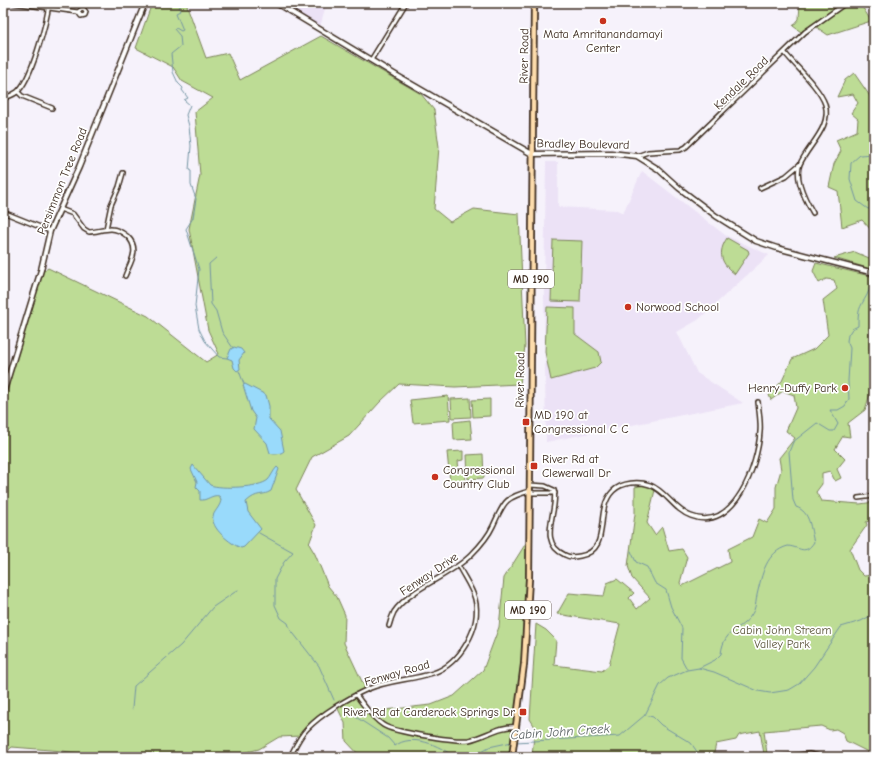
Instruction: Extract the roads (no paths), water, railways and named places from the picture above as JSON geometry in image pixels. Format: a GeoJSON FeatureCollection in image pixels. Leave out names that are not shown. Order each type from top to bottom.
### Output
{"type":"FeatureCollection","features":[{"type":"Feature","properties":{"kind":"main road","name":"Persimmon Tree Road"},"geometry":{"type":"LineString","coordinates":[[3,394],[41,270],[50,231],[111,89],[145,3]]}},
{"type":"Feature","properties":{"kind":"main road","name":"Bradley Boulevard"},"geometry":{"type":"LineString","coordinates":[[276,3],[532,154],[611,153],[636,156],[658,169],[679,188],[716,216],[756,241],[777,248],[874,273]]}},
{"type":"Feature","properties":{"kind":"main road","name":"River Road"},"geometry":{"type":"LineString","coordinates":[[512,757],[527,626],[530,491],[534,3]]}},
{"type":"Feature","properties":{"kind":"street"},"geometry":{"type":"LineString","coordinates":[[13,3],[78,12]]}},
{"type":"Feature","properties":{"kind":"street"},"geometry":{"type":"LineString","coordinates":[[3,98],[18,92],[25,81],[36,55],[49,8],[49,3]]}},
{"type":"Feature","properties":{"kind":"street"},"geometry":{"type":"LineString","coordinates":[[371,60],[406,3]]}},
{"type":"Feature","properties":{"kind":"street","name":"Kendale Road"},"geometry":{"type":"LineString","coordinates":[[636,156],[648,152],[684,148],[813,27],[843,5],[849,3]]}},
{"type":"Feature","properties":{"kind":"street"},"geometry":{"type":"LineString","coordinates":[[760,188],[786,176],[800,165],[823,127],[826,112],[819,94],[785,53]]}},
{"type":"Feature","properties":{"kind":"street"},"geometry":{"type":"LineString","coordinates":[[18,92],[22,96],[52,108]]}},
{"type":"Feature","properties":{"kind":"street"},"geometry":{"type":"LineString","coordinates":[[800,165],[801,188],[813,213]]}},
{"type":"Feature","properties":{"kind":"street"},"geometry":{"type":"LineString","coordinates":[[106,229],[111,205],[123,173]]}},
{"type":"Feature","properties":{"kind":"street"},"geometry":{"type":"LineString","coordinates":[[60,209],[73,214],[84,229],[89,232],[106,229],[121,231],[133,244],[134,256],[125,276]]}},
{"type":"Feature","properties":{"kind":"street"},"geometry":{"type":"LineString","coordinates":[[3,212],[50,231]]}},
{"type":"Feature","properties":{"kind":"street"},"geometry":{"type":"LineString","coordinates":[[530,485],[551,487],[555,494],[555,505],[550,527],[551,539],[558,550],[566,556],[574,557],[586,555],[594,549],[600,540],[602,513],[607,498],[613,491],[627,484],[642,483],[651,486],[673,505],[691,516],[708,518],[724,513],[732,506],[743,491],[755,461],[760,431],[758,402]]}},
{"type":"Feature","properties":{"kind":"street"},"geometry":{"type":"LineString","coordinates":[[530,491],[533,493],[555,494]]}},
{"type":"Feature","properties":{"kind":"street","name":"Fenway Drive"},"geometry":{"type":"LineString","coordinates":[[389,626],[394,613],[403,602],[459,567],[486,538],[504,502],[514,495],[530,491]]}},
{"type":"Feature","properties":{"kind":"street"},"geometry":{"type":"LineString","coordinates":[[858,498],[874,496]]}},
{"type":"Feature","properties":{"kind":"street","name":"Fenway Road"},"geometry":{"type":"LineString","coordinates":[[290,757],[301,736],[312,724],[356,695],[378,685],[434,673],[448,665],[460,653],[473,628],[477,614],[473,592],[459,567]]}},
{"type":"Feature","properties":{"kind":"street"},"geometry":{"type":"LineString","coordinates":[[356,695],[382,725],[393,730],[448,741],[462,741],[486,736],[508,726],[516,727]]}},
{"type":"Feature","properties":{"kind":"street"},"geometry":{"type":"LineString","coordinates":[[778,757],[809,754],[823,757]]}},
{"type":"Feature","properties":{"kind":"water"},"geometry":{"type":"Polygon","coordinates":[[[234,347],[241,349],[244,353],[239,360],[240,369],[237,371],[234,368],[232,360],[227,358],[231,349],[234,347]]]}},
{"type":"Feature","properties":{"kind":"water"},"geometry":{"type":"Polygon","coordinates":[[[245,384],[266,395],[269,406],[269,419],[280,431],[283,452],[275,454],[270,453],[267,443],[254,429],[256,418],[251,411],[243,385],[245,384]]]}},
{"type":"Feature","properties":{"kind":"water"},"geometry":{"type":"Polygon","coordinates":[[[193,465],[210,485],[222,487],[257,485],[268,480],[277,467],[279,469],[271,491],[254,496],[246,502],[248,512],[261,529],[244,547],[241,548],[232,543],[222,535],[215,526],[213,516],[220,504],[221,499],[219,496],[216,496],[205,500],[200,500],[200,491],[196,487],[197,482],[191,469],[193,465]]]}},
{"type":"Feature","properties":{"kind":"waterway"},"geometry":{"type":"LineString","coordinates":[[182,3],[179,8],[180,11],[176,13],[183,30],[181,31],[176,28],[174,29],[180,36],[181,46],[171,54],[173,72],[188,98],[184,100],[190,105],[186,115],[189,126],[191,146],[189,170],[191,171],[191,185],[196,199],[193,218],[186,229],[199,269],[195,306],[199,329],[205,341],[219,357],[227,358]]}},
{"type":"Feature","properties":{"kind":"waterway"},"geometry":{"type":"LineString","coordinates":[[874,154],[860,155],[851,163],[850,179],[857,201],[868,209],[874,208]]}},
{"type":"Feature","properties":{"kind":"waterway"},"geometry":{"type":"LineString","coordinates":[[216,258],[209,264],[211,304],[216,311],[222,332],[233,348]]}},
{"type":"Feature","properties":{"kind":"waterway"},"geometry":{"type":"LineString","coordinates":[[699,668],[715,660],[721,654],[726,638],[750,617],[755,608],[763,572],[766,565],[775,553],[788,546],[805,550],[808,549],[814,542],[807,517],[801,509],[796,507],[793,500],[789,452],[793,442],[817,423],[830,431],[834,431],[838,424],[830,410],[838,410],[845,406],[849,399],[848,381],[850,348],[847,341],[848,335],[852,329],[858,326],[860,309],[868,293],[873,276]]}},
{"type":"Feature","properties":{"kind":"waterway"},"geometry":{"type":"LineString","coordinates":[[239,371],[244,384]]}},
{"type":"Feature","properties":{"kind":"waterway"},"geometry":{"type":"LineString","coordinates":[[259,533],[293,552],[284,562],[275,579],[275,605],[281,618],[288,623],[290,629],[319,666],[334,700]]}},
{"type":"Feature","properties":{"kind":"waterway"},"geometry":{"type":"LineString","coordinates":[[631,551],[636,562],[647,567],[655,583],[666,590],[671,607],[682,628],[681,658],[687,669]]}},
{"type":"Feature","properties":{"kind":"waterway"},"geometry":{"type":"LineString","coordinates":[[132,709],[134,686],[181,645],[213,607],[238,590]]}},
{"type":"Feature","properties":{"kind":"waterway","name":"Cabin John Creek"},"geometry":{"type":"LineString","coordinates":[[516,742],[620,736],[645,715],[660,685],[668,678],[687,670],[699,668],[714,672],[758,691],[770,693],[789,690],[799,684],[814,667],[841,627],[861,621],[874,614]]}},
{"type":"Feature","properties":{"kind":"waterway"},"geometry":{"type":"LineString","coordinates":[[348,709],[348,712],[388,738],[395,746],[402,742],[409,741],[425,742],[441,748],[454,757]]}},
{"type":"Feature","properties":{"kind":"waterway"},"geometry":{"type":"LineString","coordinates":[[645,715],[653,717],[661,725],[691,743],[700,756]]}},
{"type":"Feature","properties":{"kind":"waterway","name":"Cabin John Creek"},"geometry":{"type":"LineString","coordinates":[[470,757],[489,747],[512,742]]}},
{"type":"Feature","properties":{"kind":"place","name":"Mata Amritanandamayi Center"},"geometry":{"type":"Point","coordinates":[603,21]}},
{"type":"Feature","properties":{"kind":"place","name":"Norwood School"},"geometry":{"type":"Point","coordinates":[628,307]}},
{"type":"Feature","properties":{"kind":"place","name":"Henry-Duffy Park"},"geometry":{"type":"Point","coordinates":[845,388]}},
{"type":"Feature","properties":{"kind":"place","name":"MD 190 at Congressional C C"},"geometry":{"type":"Point","coordinates":[526,422]}},
{"type":"Feature","properties":{"kind":"place","name":"River Rd at Clewerwall Dr"},"geometry":{"type":"Point","coordinates":[534,466]}},
{"type":"Feature","properties":{"kind":"place","name":"Congressional Country Club"},"geometry":{"type":"Point","coordinates":[435,477]}},
{"type":"Feature","properties":{"kind":"place","name":"River Rd at Carderock Springs Dr"},"geometry":{"type":"Point","coordinates":[523,712]}},
{"type":"Feature","properties":{"kind":"park label","name":"Cabin John Stream Valley Park"},"geometry":{"type":"Point","coordinates":[782,637]}}]}
